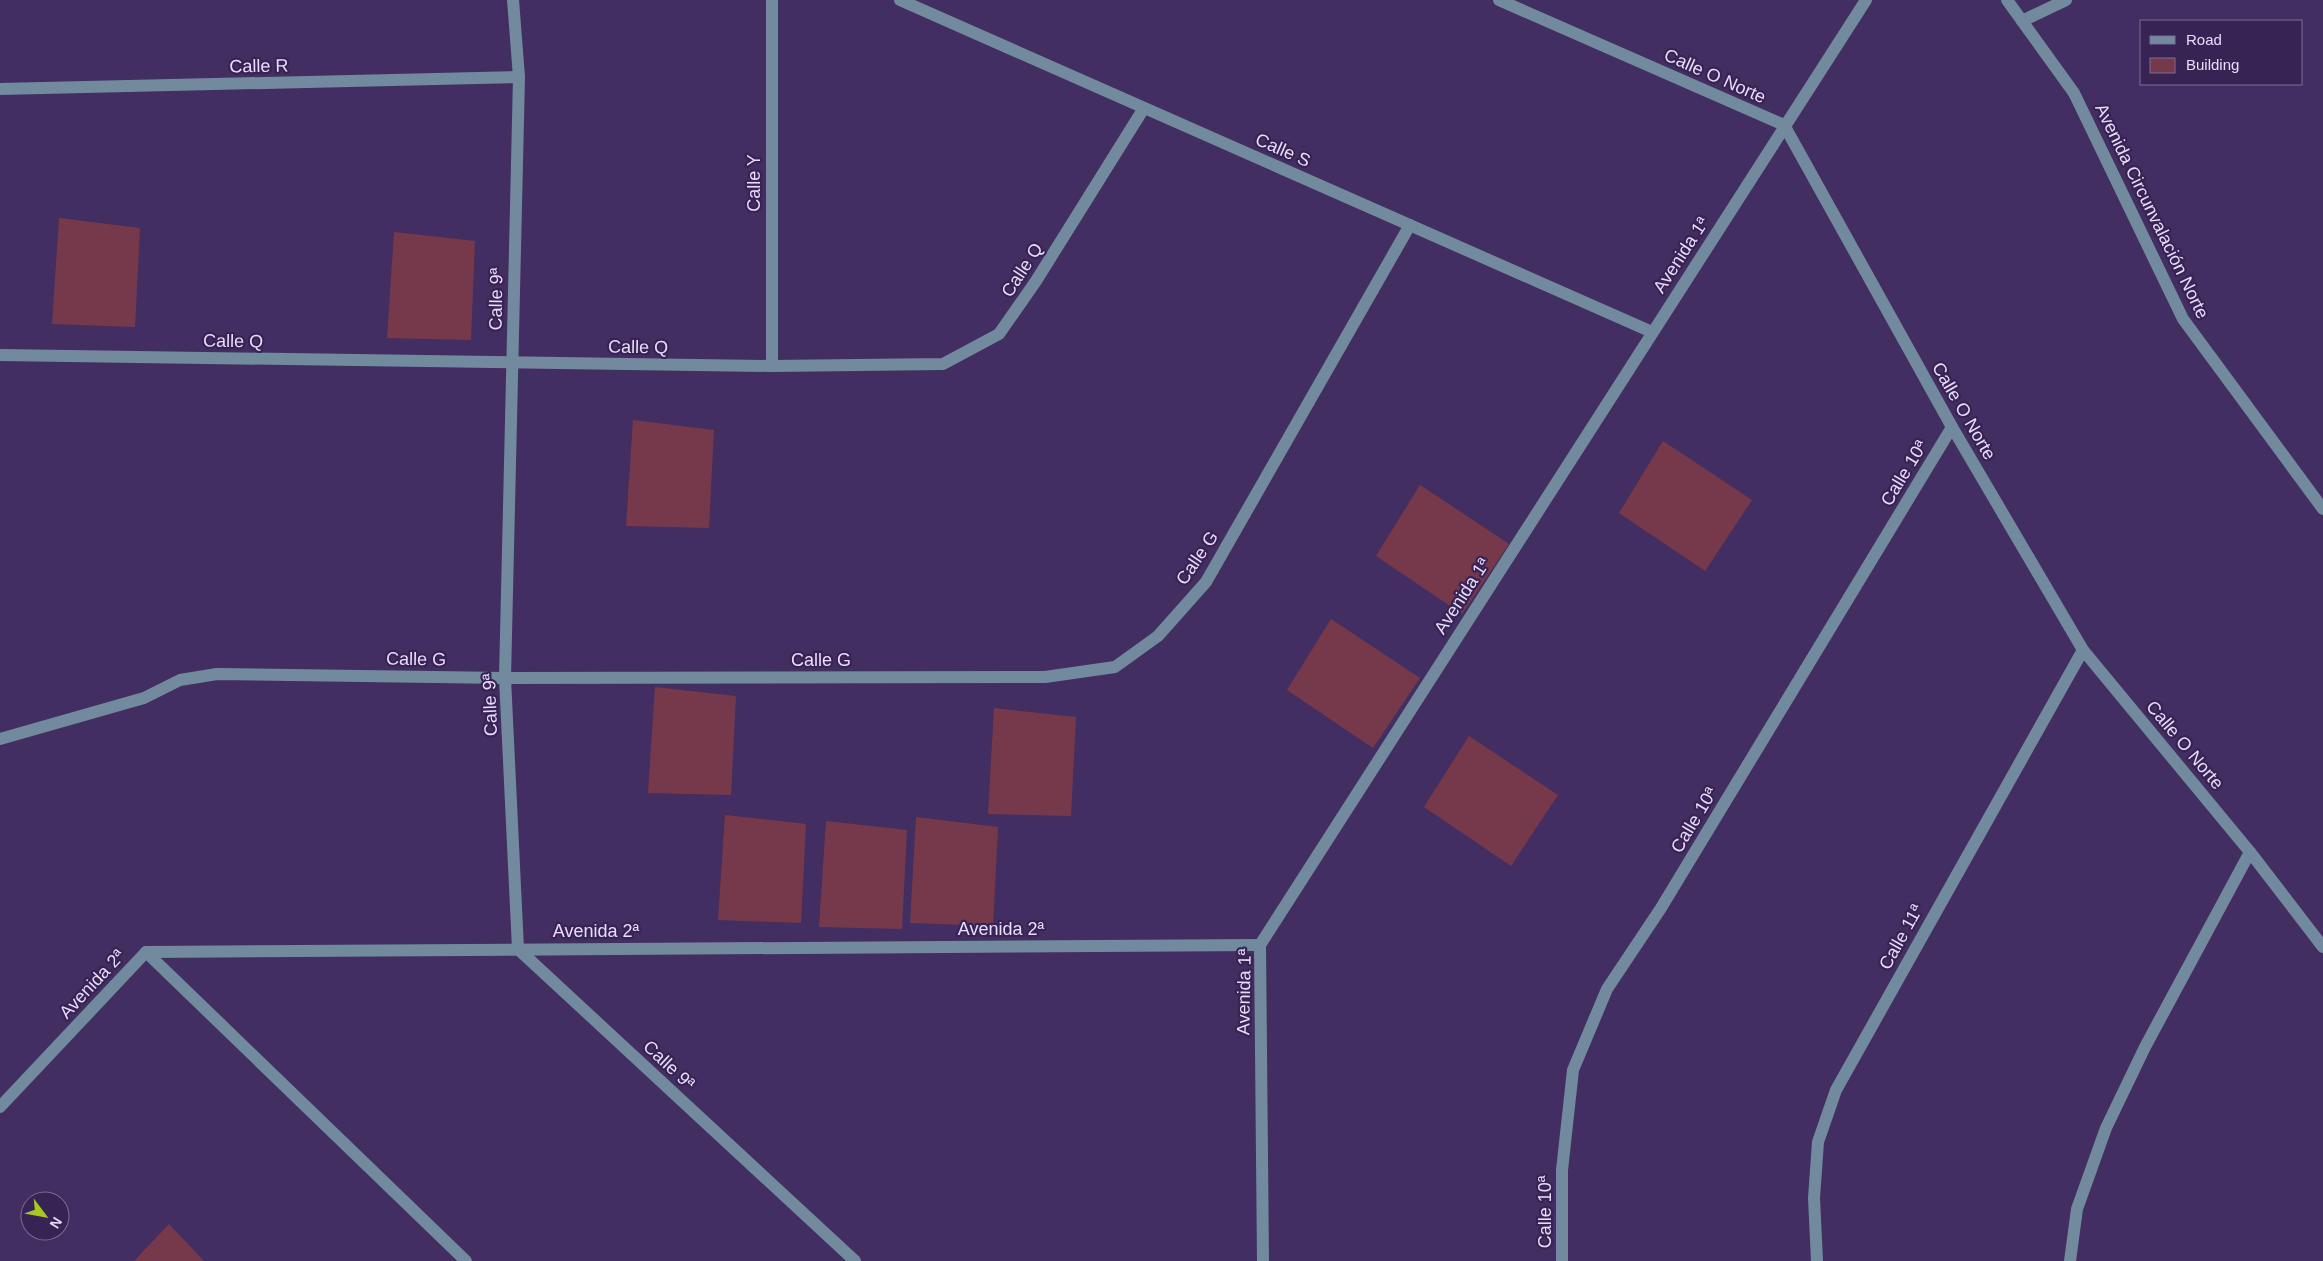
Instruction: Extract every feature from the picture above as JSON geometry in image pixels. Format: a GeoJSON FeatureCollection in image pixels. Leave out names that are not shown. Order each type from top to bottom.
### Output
{"type":"FeatureCollection","features":[{"type":"Feature","properties":{"kind":"street","name":"Calle 9ª"},"geometry":{"type":"LineString","coordinates":[[513,0],[519,77],[505,678],[518,950],[854,1261]]}},
{"type":"Feature","properties":{"kind":"street","name":"Calle Y"},"geometry":{"type":"LineString","coordinates":[[772,0],[772,366]]}},
{"type":"Feature","properties":{"kind":"street","name":"Calle S"},"geometry":{"type":"LineString","coordinates":[[900,0],[1652,332]]}},
{"type":"Feature","properties":{"kind":"street","name":"Calle O Norte"},"geometry":{"type":"LineString","coordinates":[[1499,0],[1784,126],[1952,428],[2083,650],[2250,852],[2323,947]]}},
{"type":"Feature","properties":{"kind":"street","name":"Avenida 1ª"},"geometry":{"type":"LineString","coordinates":[[1263,1261],[1260,945],[1866,0]]}},
{"type":"Feature","properties":{"kind":"street","name":"Avenida Circunvalación Norte"},"geometry":{"type":"LineString","coordinates":[[2007,0],[2074,93],[2183,319],[2323,509]]}},
{"type":"Feature","properties":{"kind":"street"},"geometry":{"type":"LineString","coordinates":[[2022,21],[2066,0]]}},
{"type":"Feature","properties":{"kind":"street","name":"Calle R"},"geometry":{"type":"LineString","coordinates":[[0,89],[519,77]]}},
{"type":"Feature","properties":{"kind":"street","name":"Calle Q"},"geometry":{"type":"LineString","coordinates":[[0,355],[772,366],[943,364],[999,334],[1036,281],[1144,108]]}},
{"type":"Feature","properties":{"kind":"street","name":"Calle G"},"geometry":{"type":"LineString","coordinates":[[0,739],[144,698],[180,680],[217,674],[505,678],[1045,677],[1115,668],[1158,636],[1206,582],[1410,225]]}},
{"type":"Feature","properties":{"kind":"street","name":"Calle 10ª"},"geometry":{"type":"LineString","coordinates":[[1562,1261],[1562,1170],[1573,1070],[1608,990],[1661,908],[1952,428]]}},
{"type":"Feature","properties":{"kind":"street","name":"Calle 11ª"},"geometry":{"type":"LineString","coordinates":[[1818,1261],[1814,1198],[1818,1142],[1836,1090],[2083,650]]}},
{"type":"Feature","properties":{"kind":"street"},"geometry":{"type":"LineString","coordinates":[[2070,1261],[2077,1209],[2106,1128],[2145,1047],[2250,852]]}},
{"type":"Feature","properties":{"kind":"street","name":"Avenida 2ª"},"geometry":{"type":"LineString","coordinates":[[0,1107],[146,952],[1260,945]]}},
{"type":"Feature","properties":{"kind":"street"},"geometry":{"type":"LineString","coordinates":[[146,952],[466,1261]]}},
{"type":"Feature","properties":{"kind":"building"},"geometry":{"type":"Polygon","coordinates":[[[59,218],[140,228],[135,327],[52,324],[59,218]]]}},
{"type":"Feature","properties":{"kind":"building"},"geometry":{"type":"Polygon","coordinates":[[[394,232],[475,241],[471,340],[387,338],[394,232]]]}},
{"type":"Feature","properties":{"kind":"building"},"geometry":{"type":"Polygon","coordinates":[[[633,420],[714,430],[709,528],[626,526],[633,420]]]}},
{"type":"Feature","properties":{"kind":"building"},"geometry":{"type":"Polygon","coordinates":[[[1663,441],[1752,500],[1705,571],[1619,513],[1663,441]]]}},
{"type":"Feature","properties":{"kind":"building"},"geometry":{"type":"Polygon","coordinates":[[[1420,485],[1509,544],[1462,614],[1376,556],[1420,485]]]}},
{"type":"Feature","properties":{"kind":"building"},"geometry":{"type":"Polygon","coordinates":[[[1331,619],[1420,678],[1373,748],[1287,690],[1331,619]]]}},
{"type":"Feature","properties":{"kind":"building"},"geometry":{"type":"Polygon","coordinates":[[[655,687],[736,696],[731,795],[648,793],[655,687]]]}},
{"type":"Feature","properties":{"kind":"building"},"geometry":{"type":"Polygon","coordinates":[[[994,708],[1076,717],[1071,816],[988,814],[994,708]]]}},
{"type":"Feature","properties":{"kind":"building"},"geometry":{"type":"Polygon","coordinates":[[[1469,736],[1558,795],[1511,866],[1424,807],[1469,736]]]}},
{"type":"Feature","properties":{"kind":"building"},"geometry":{"type":"Polygon","coordinates":[[[725,815],[806,824],[801,923],[718,920],[725,815]]]}},
{"type":"Feature","properties":{"kind":"building"},"geometry":{"type":"Polygon","coordinates":[[[916,817],[998,827],[993,926],[910,923],[916,817]]]}},
{"type":"Feature","properties":{"kind":"building"},"geometry":{"type":"Polygon","coordinates":[[[826,821],[907,830],[902,929],[819,927],[826,821]]]}},
{"type":"Feature","properties":{"kind":"building"},"geometry":{"type":"Polygon","coordinates":[[[169,1224],[204,1261],[134,1261],[169,1224]]]}}]}
